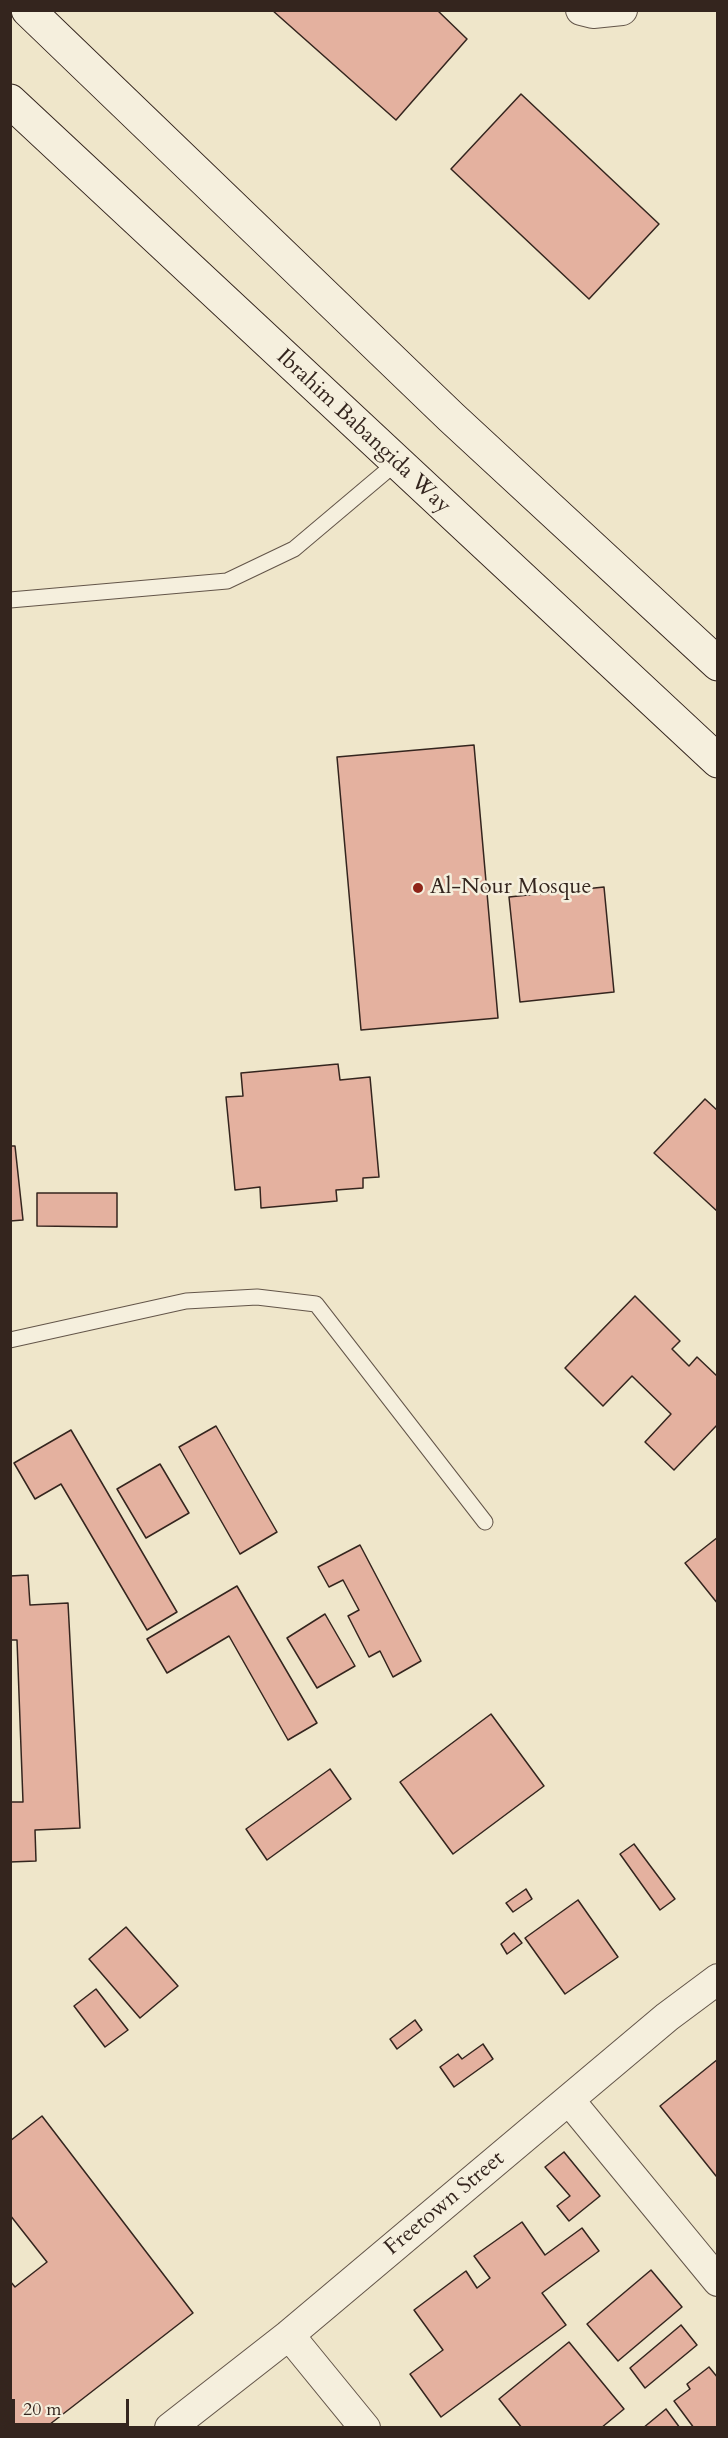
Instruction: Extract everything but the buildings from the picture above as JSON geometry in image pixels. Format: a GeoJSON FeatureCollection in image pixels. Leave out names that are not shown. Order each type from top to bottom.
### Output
{"type":"FeatureCollection","features":[{"type":"Feature","properties":{"kind":"main road"},"geometry":{"type":"LineString","coordinates":[[28,10],[451,417],[717,664]]}},
{"type":"Feature","properties":{"kind":"main road","name":"Ibrahim Babangida Way"},"geometry":{"type":"LineString","coordinates":[[10,101],[717,761]]}},
{"type":"Feature","properties":{"kind":"street"},"geometry":{"type":"LineString","coordinates":[[581,10],[593,13],[622,10]]}},
{"type":"Feature","properties":{"kind":"street","name":"Freetown Street"},"geometry":{"type":"LineString","coordinates":[[171,2427],[289,2335],[717,1979]]}},
{"type":"Feature","properties":{"kind":"street"},"geometry":{"type":"LineString","coordinates":[[569,2100],[717,2281]]}},
{"type":"Feature","properties":{"kind":"street"},"geometry":{"type":"LineString","coordinates":[[289,2335],[365,2427]]}},
{"type":"Feature","properties":{"kind":"lane"},"geometry":{"type":"LineString","coordinates":[[10,600],[227,581],[294,549],[396,463]]}},
{"type":"Feature","properties":{"kind":"lane"},"geometry":{"type":"LineString","coordinates":[[10,1340],[186,1301],[257,1296],[316,1304],[485,1522]]}},
{"type":"Feature","properties":{"kind":"place","name":"Al-Nour Mosque"},"geometry":{"type":"Point","coordinates":[418,888]}}]}
